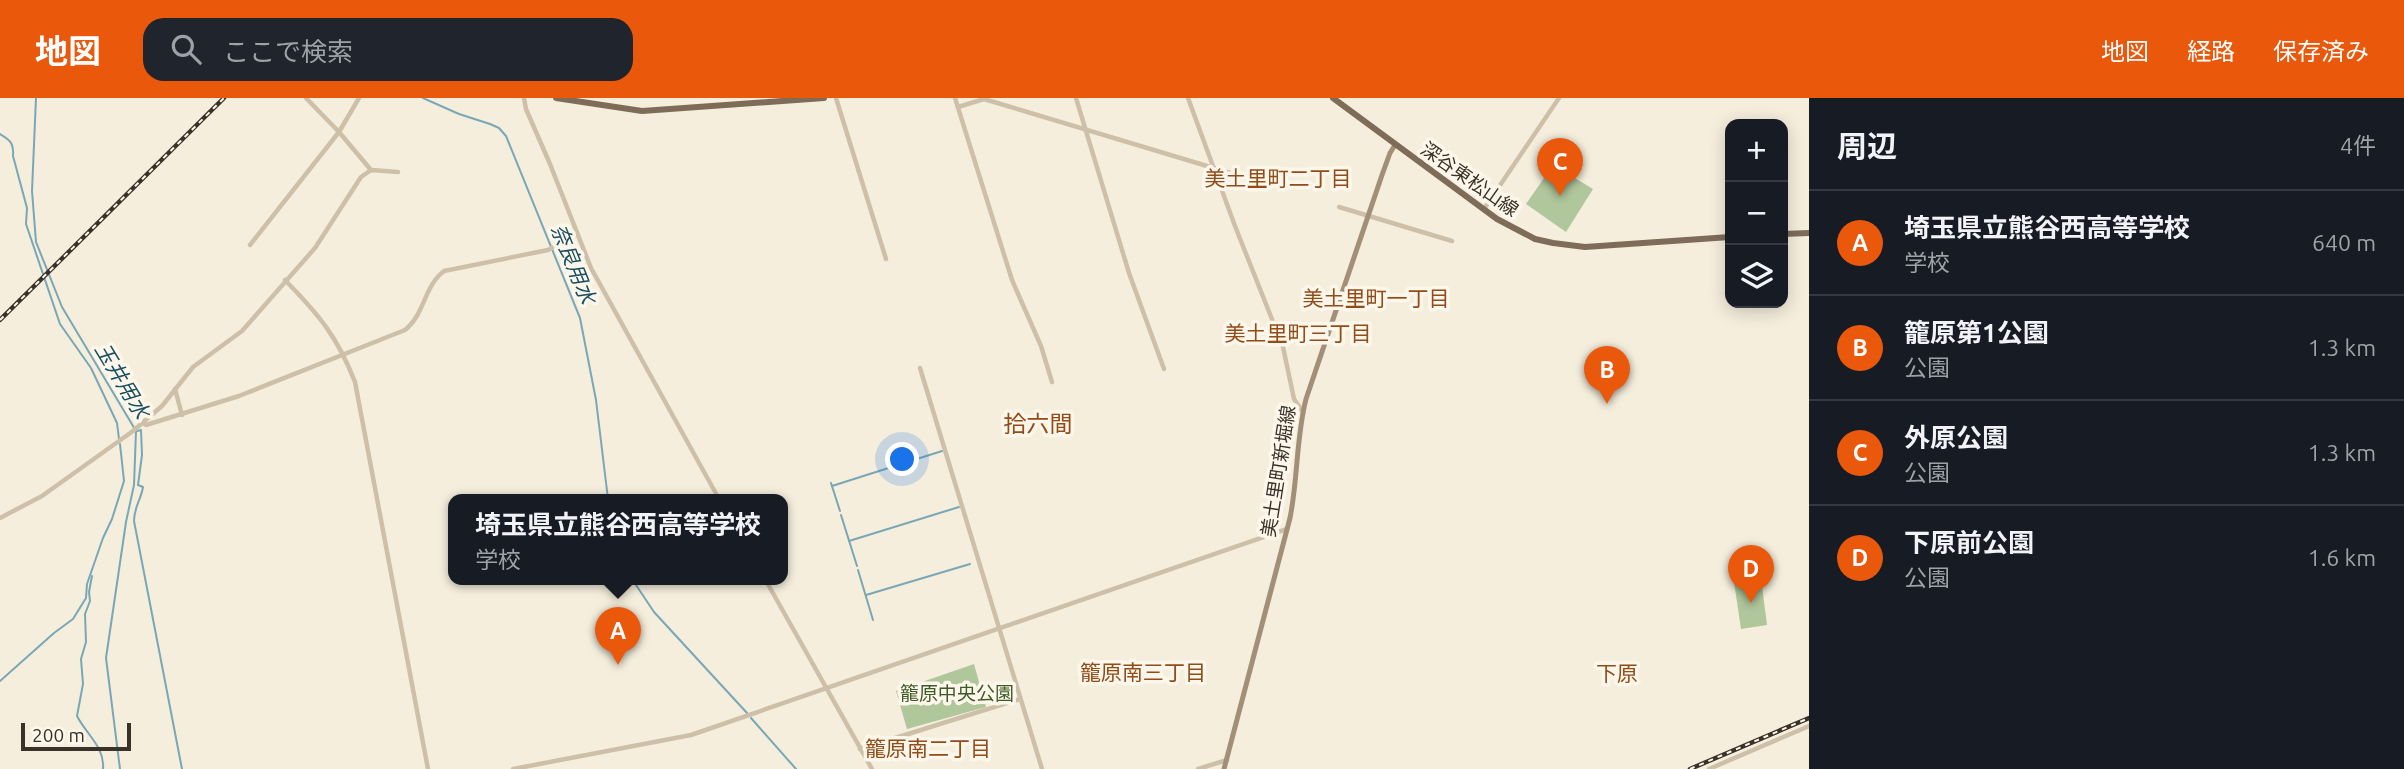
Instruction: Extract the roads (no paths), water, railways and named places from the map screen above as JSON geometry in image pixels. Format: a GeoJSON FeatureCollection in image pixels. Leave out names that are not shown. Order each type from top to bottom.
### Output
{"type":"FeatureCollection","features":[{"type":"Feature","properties":{"kind":"main road"},"geometry":{"type":"LineString","coordinates":[[556,98],[642,111],[824,98]]}},
{"type":"Feature","properties":{"kind":"main road","name":"深谷東松山線"},"geometry":{"type":"LineString","coordinates":[[1333,98],[1484,209],[1518,232],[1535,239],[1565,245],[1595,246],[1725,237]]}},
{"type":"Feature","properties":{"kind":"main road","name":"美土里町新堀線"},"geometry":{"type":"LineString","coordinates":[[1224,769],[1287,529],[1293,501],[1303,412],[1368,216],[1395,145]]}},
{"type":"Feature","properties":{"kind":"main road"},"geometry":{"type":"LineString","coordinates":[[1788,234],[1809,233]]}},
{"type":"Feature","properties":{"kind":"street"},"geometry":{"type":"LineString","coordinates":[[306,98],[371,170]]}},
{"type":"Feature","properties":{"kind":"street"},"geometry":{"type":"LineString","coordinates":[[250,245],[339,132],[359,98]]}},
{"type":"Feature","properties":{"kind":"street"},"geometry":{"type":"LineString","coordinates":[[524,98],[526,109],[577,234],[604,294],[716,494]]}},
{"type":"Feature","properties":{"kind":"street"},"geometry":{"type":"LineString","coordinates":[[836,98],[886,259]]}},
{"type":"Feature","properties":{"kind":"street"},"geometry":{"type":"LineString","coordinates":[[955,98],[1012,280],[1041,347],[1052,382]]}},
{"type":"Feature","properties":{"kind":"street"},"geometry":{"type":"LineString","coordinates":[[1076,98],[1129,273],[1164,369]]}},
{"type":"Feature","properties":{"kind":"street"},"geometry":{"type":"LineString","coordinates":[[1188,98],[1283,347],[1294,399],[1303,412]]}},
{"type":"Feature","properties":{"kind":"street"},"geometry":{"type":"LineString","coordinates":[[1484,209],[1559,98]]}},
{"type":"Feature","properties":{"kind":"street"},"geometry":{"type":"LineString","coordinates":[[958,107],[984,99],[1257,181]]}},
{"type":"Feature","properties":{"kind":"street"},"geometry":{"type":"LineString","coordinates":[[0,518],[42,496],[144,423],[201,360],[242,331],[315,248],[361,177],[371,170],[398,172]]}},
{"type":"Feature","properties":{"kind":"street"},"geometry":{"type":"LineString","coordinates":[[1339,207],[1452,241]]}},
{"type":"Feature","properties":{"kind":"street"},"geometry":{"type":"LineString","coordinates":[[144,423],[146,425],[239,396],[398,333],[417,318],[432,282],[444,271],[551,249],[577,234]]}},
{"type":"Feature","properties":{"kind":"street"},"geometry":{"type":"LineString","coordinates":[[285,280],[318,314],[344,354],[355,382],[428,769]]}},
{"type":"Feature","properties":{"kind":"street"},"geometry":{"type":"LineString","coordinates":[[920,368],[1042,769]]}},
{"type":"Feature","properties":{"kind":"street"},"geometry":{"type":"LineString","coordinates":[[175,389],[181,415]]}},
{"type":"Feature","properties":{"kind":"street"},"geometry":{"type":"LineString","coordinates":[[513,769],[691,735],[1287,529]]}},
{"type":"Feature","properties":{"kind":"street"},"geometry":{"type":"LineString","coordinates":[[768,585],[872,769]]}},
{"type":"Feature","properties":{"kind":"street"},"geometry":{"type":"LineString","coordinates":[[860,749],[1020,699]]}},
{"type":"Feature","properties":{"kind":"street"},"geometry":{"type":"LineString","coordinates":[[1709,769],[1809,726]]}},
{"type":"Feature","properties":{"kind":"street"},"geometry":{"type":"LineString","coordinates":[[1198,769],[1227,760]]}},
{"type":"Feature","properties":{"kind":"waterway","name":"玉井用水"},"geometry":{"type":"LineString","coordinates":[[36,98],[32,191],[36,242],[62,307],[136,431],[134,485],[106,658],[120,769]]}},
{"type":"Feature","properties":{"kind":"waterway","name":"奈良用水"},"geometry":{"type":"LineString","coordinates":[[423,98],[499,128],[506,136],[580,318],[596,400],[607,494]]}},
{"type":"Feature","properties":{"kind":"waterway"},"geometry":{"type":"LineString","coordinates":[[0,134],[12,145],[27,208],[26,224],[60,324],[91,368],[117,423],[119,439]]}},
{"type":"Feature","properties":{"kind":"waterway"},"geometry":{"type":"LineString","coordinates":[[137,431],[141,430],[142,455],[138,485],[143,487],[134,521],[182,769]]}},
{"type":"Feature","properties":{"kind":"waterway"},"geometry":{"type":"LineString","coordinates":[[0,681],[73,619],[86,598],[87,584],[124,481],[120,444]]}},
{"type":"Feature","properties":{"kind":"waterway"},"geometry":{"type":"LineString","coordinates":[[832,486],[942,451]]}},
{"type":"Feature","properties":{"kind":"waterway"},"geometry":{"type":"LineString","coordinates":[[831,483],[840,511]]}},
{"type":"Feature","properties":{"kind":"waterway"},"geometry":{"type":"LineString","coordinates":[[849,541],[959,507]]}},
{"type":"Feature","properties":{"kind":"waterway"},"geometry":{"type":"LineString","coordinates":[[841,515],[857,566]]}},
{"type":"Feature","properties":{"kind":"waterway"},"geometry":{"type":"LineString","coordinates":[[866,595],[970,564]]}},
{"type":"Feature","properties":{"kind":"waterway"},"geometry":{"type":"LineString","coordinates":[[858,570],[873,620]]}},
{"type":"Feature","properties":{"kind":"waterway"},"geometry":{"type":"LineString","coordinates":[[92,576],[90,601],[85,614],[86,642],[81,659],[83,684],[77,716],[98,747],[103,769]]}},
{"type":"Feature","properties":{"kind":"waterway","name":"奈良用水"},"geometry":{"type":"LineString","coordinates":[[636,585],[654,612],[747,713]]}},
{"type":"Feature","properties":{"kind":"waterway","name":"奈良用水"},"geometry":{"type":"LineString","coordinates":[[751,718],[796,769]]}},
{"type":"Feature","properties":{"kind":"railway"},"geometry":{"type":"LineString","coordinates":[[0,320],[224,98]]}},
{"type":"Feature","properties":{"kind":"railway"},"geometry":{"type":"LineString","coordinates":[[1690,769],[1809,718]]}},
{"type":"Feature","properties":{"kind":"place","name":"外原公園"},"geometry":{"type":"Point","coordinates":[1560,196]}},
{"type":"Feature","properties":{"kind":"place","name":"籠原第1公園"},"geometry":{"type":"Point","coordinates":[1607,404]}},
{"type":"Feature","properties":{"kind":"place","name":"下原前公園"},"geometry":{"type":"Point","coordinates":[1751,603]}},
{"type":"Feature","properties":{"kind":"place","name":"埼玉県立熊谷西高等学校"},"geometry":{"type":"Point","coordinates":[618,665]}},
{"type":"Feature","properties":{"kind":"district","name":"美土里町二丁目"},"geometry":{"type":"Point","coordinates":[1278,179]}},
{"type":"Feature","properties":{"kind":"district","name":"美土里町一丁目"},"geometry":{"type":"Point","coordinates":[1376,299]}},
{"type":"Feature","properties":{"kind":"district","name":"美土里町三丁目"},"geometry":{"type":"Point","coordinates":[1298,334]}},
{"type":"Feature","properties":{"kind":"district","name":"拾六間"},"geometry":{"type":"Point","coordinates":[1038,424]}},
{"type":"Feature","properties":{"kind":"district","name":"籠原南三丁目"},"geometry":{"type":"Point","coordinates":[1143,673]}},
{"type":"Feature","properties":{"kind":"district","name":"下原"},"geometry":{"type":"Point","coordinates":[1617,674]}},
{"type":"Feature","properties":{"kind":"district","name":"籠原南二丁目"},"geometry":{"type":"Point","coordinates":[928,749]}},
{"type":"Feature","properties":{"kind":"park label","name":"籠原中央公園"},"geometry":{"type":"Point","coordinates":[957,693]}}]}
